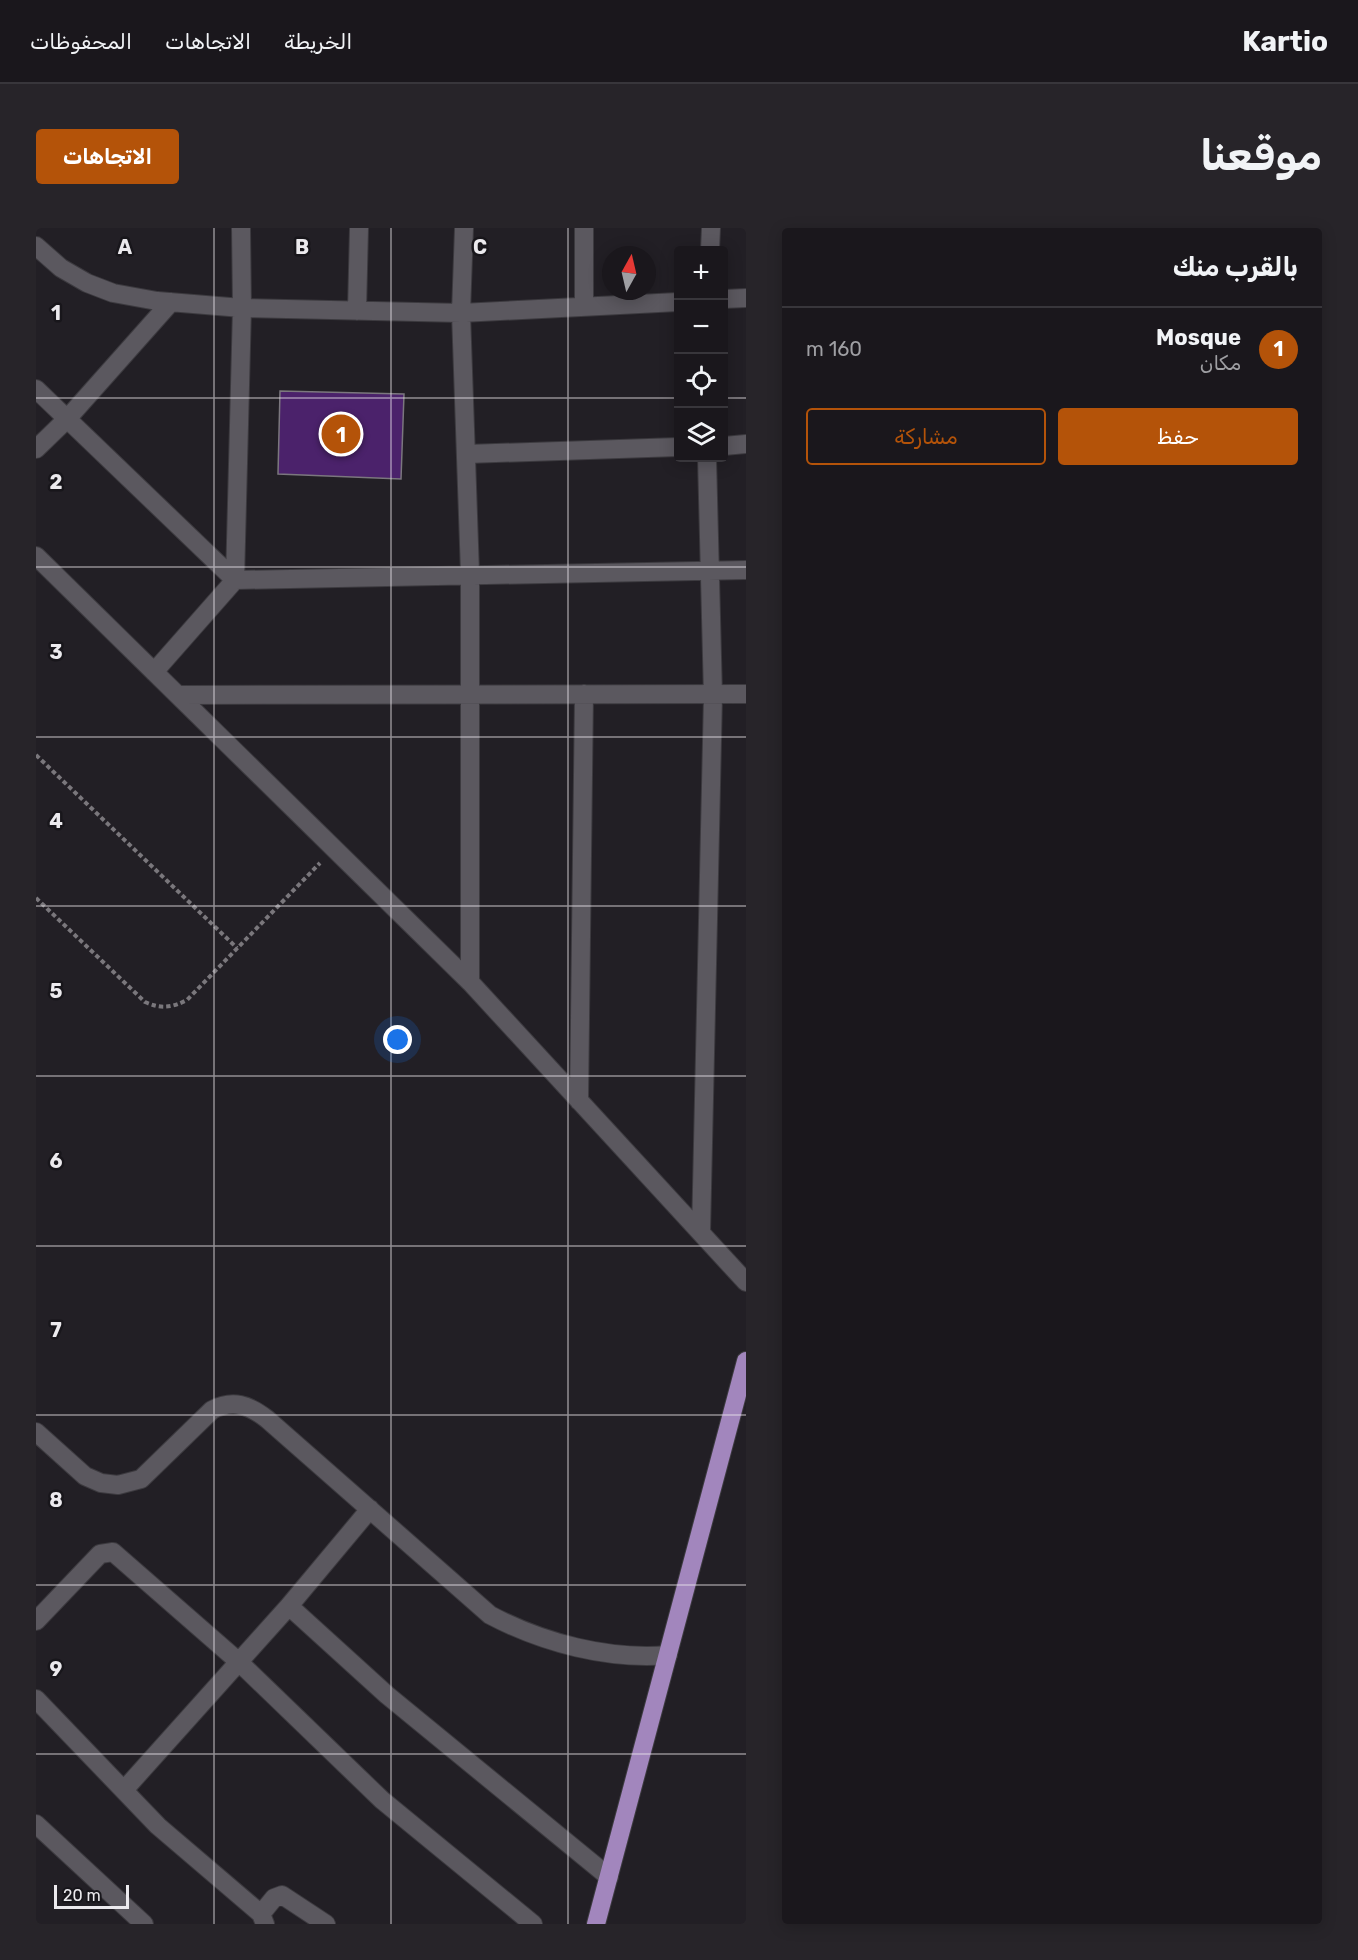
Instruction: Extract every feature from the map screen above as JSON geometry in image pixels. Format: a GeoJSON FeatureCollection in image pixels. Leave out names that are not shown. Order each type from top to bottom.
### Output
{"type":"FeatureCollection","features":[{"type":"Feature","properties":{"kind":"main road"},"geometry":{"type":"LineString","coordinates":[[596,1924],[746,1361]]}},
{"type":"Feature","properties":{"kind":"street"},"geometry":{"type":"LineString","coordinates":[[154,672],[235,580],[242,308],[241,228]]}},
{"type":"Feature","properties":{"kind":"street"},"geometry":{"type":"LineString","coordinates":[[357,311],[359,228]]}},
{"type":"Feature","properties":{"kind":"street"},"geometry":{"type":"LineString","coordinates":[[464,228],[461,313],[470,573],[470,982]]}},
{"type":"Feature","properties":{"kind":"street"},"geometry":{"type":"LineString","coordinates":[[584,228],[584,307]]}},
{"type":"Feature","properties":{"kind":"street"},"geometry":{"type":"LineString","coordinates":[[710,246],[711,228]]}},
{"type":"Feature","properties":{"kind":"street"},"geometry":{"type":"LineString","coordinates":[[36,246],[61,268],[87,283],[113,293],[171,302],[242,308],[461,313],[674,302]]}},
{"type":"Feature","properties":{"kind":"street"},"geometry":{"type":"LineString","coordinates":[[728,299],[746,298]]}},
{"type":"Feature","properties":{"kind":"street"},"geometry":{"type":"LineString","coordinates":[[36,449],[67,419],[171,302]]}},
{"type":"Feature","properties":{"kind":"street"},"geometry":{"type":"LineString","coordinates":[[36,389],[235,580],[470,573],[746,570]]}},
{"type":"Feature","properties":{"kind":"street"},"geometry":{"type":"LineString","coordinates":[[728,446],[746,444]]}},
{"type":"Feature","properties":{"kind":"street"},"geometry":{"type":"LineString","coordinates":[[467,454],[674,447]]}},
{"type":"Feature","properties":{"kind":"street"},"geometry":{"type":"LineString","coordinates":[[701,1233],[713,696],[707,462]]}},
{"type":"Feature","properties":{"kind":"street"},"geometry":{"type":"LineString","coordinates":[[36,556],[470,982],[746,1282]]}},
{"type":"Feature","properties":{"kind":"street"},"geometry":{"type":"LineString","coordinates":[[579,1101],[584,694]]}},
{"type":"Feature","properties":{"kind":"street"},"geometry":{"type":"LineString","coordinates":[[178,695],[713,696],[746,694]]}},
{"type":"Feature","properties":{"kind":"street"},"geometry":{"type":"LineString","coordinates":[[36,1432],[85,1476],[101,1484],[118,1485],[141,1479],[212,1410],[223,1404],[243,1405],[267,1419],[490,1615],[517,1629],[599,1652],[637,1658],[668,1655]]}},
{"type":"Feature","properties":{"kind":"street"},"geometry":{"type":"LineString","coordinates":[[124,1790],[289,1606],[370,1509]]}},
{"type":"Feature","properties":{"kind":"street"},"geometry":{"type":"LineString","coordinates":[[36,1621],[100,1554],[113,1552],[239,1662],[382,1800],[533,1924]]}},
{"type":"Feature","properties":{"kind":"street"},"geometry":{"type":"LineString","coordinates":[[289,1606],[387,1695],[609,1877]]}},
{"type":"Feature","properties":{"kind":"street"},"geometry":{"type":"LineString","coordinates":[[36,1699],[158,1826],[263,1919],[274,1898],[282,1895],[326,1924]]}},
{"type":"Feature","properties":{"kind":"street"},"geometry":{"type":"LineString","coordinates":[[36,1824],[144,1924]]}},
{"type":"Feature","properties":{"kind":"path"},"geometry":{"type":"LineString","coordinates":[[36,754],[237,948]]}},
{"type":"Feature","properties":{"kind":"path"},"geometry":{"type":"LineString","coordinates":[[36,897],[145,1002],[159,1008],[175,1006],[187,1000],[335,848]]}},
{"type":"Feature","properties":{"kind":"building"},"geometry":{"type":"Polygon","coordinates":[[[280,391],[404,394],[401,479],[278,474],[280,391]]]}},
{"type":"Feature","properties":{"kind":"place","name":"Mosque"},"geometry":{"type":"Point","coordinates":[341,434]}}]}
